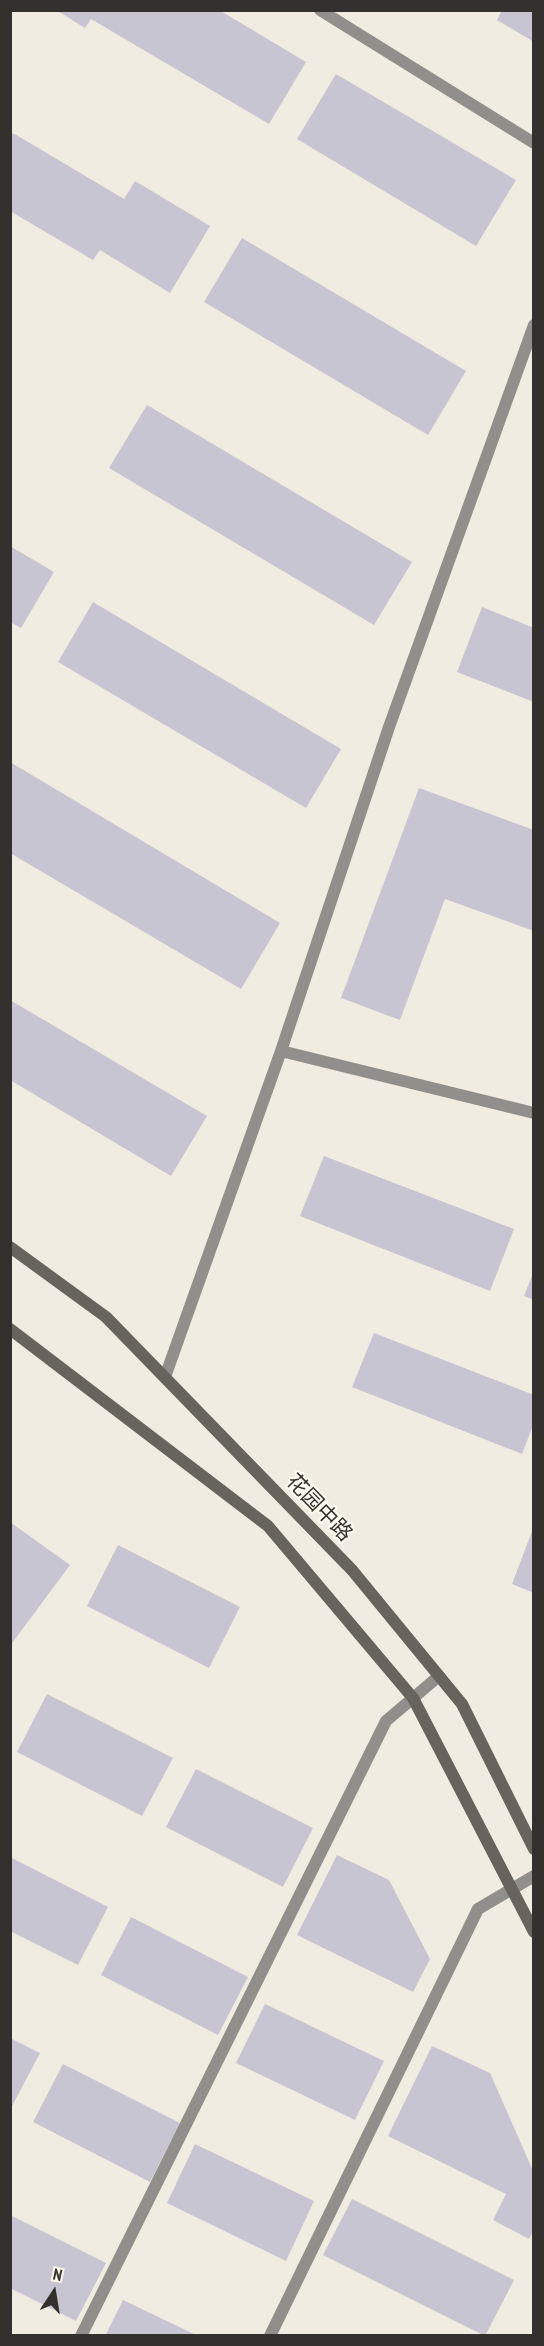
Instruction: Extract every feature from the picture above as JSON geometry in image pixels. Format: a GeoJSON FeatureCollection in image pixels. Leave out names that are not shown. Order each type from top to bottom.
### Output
{"type":"FeatureCollection","features":[{"type":"Feature","properties":{"kind":"main road","name":"花园中路"},"geometry":{"type":"LineString","coordinates":[[10,1247],[106,1317],[352,1570],[462,1704],[534,1849]]}},
{"type":"Feature","properties":{"kind":"main road"},"geometry":{"type":"LineString","coordinates":[[10,1329],[268,1526],[413,1698],[534,1932]]}},
{"type":"Feature","properties":{"kind":"street"},"geometry":{"type":"LineString","coordinates":[[320,10],[534,143]]}},
{"type":"Feature","properties":{"kind":"street"},"geometry":{"type":"LineString","coordinates":[[165,1377],[281,1051],[389,727],[534,325]]}},
{"type":"Feature","properties":{"kind":"street"},"geometry":{"type":"LineString","coordinates":[[281,1051],[534,1113]]}},
{"type":"Feature","properties":{"kind":"street"},"geometry":{"type":"LineString","coordinates":[[81,2336],[386,1721],[439,1676]]}},
{"type":"Feature","properties":{"kind":"street"},"geometry":{"type":"LineString","coordinates":[[270,2336],[478,1909],[534,1876]]}},
{"type":"Feature","properties":{"kind":"building"},"geometry":{"type":"Polygon","coordinates":[[[56,10],[219,10],[306,62],[269,124],[91,19],[85,28],[56,10]]]}},
{"type":"Feature","properties":{"kind":"building"},"geometry":{"type":"Polygon","coordinates":[[[502,10],[534,10],[534,42],[497,20],[502,10]]]}},
{"type":"Feature","properties":{"kind":"building"},"geometry":{"type":"Polygon","coordinates":[[[336,74],[516,180],[476,246],[297,139],[336,74]]]}},
{"type":"Feature","properties":{"kind":"building"},"geometry":{"type":"Polygon","coordinates":[[[13,133],[124,199],[135,181],[210,226],[170,293],[100,250],[93,260],[10,211],[10,137],[13,133]]]}},
{"type":"Feature","properties":{"kind":"building"},"geometry":{"type":"Polygon","coordinates":[[[242,238],[466,371],[428,435],[204,302],[242,238]]]}},
{"type":"Feature","properties":{"kind":"building"},"geometry":{"type":"Polygon","coordinates":[[[147,405],[412,562],[374,625],[109,468],[147,405]]]}},
{"type":"Feature","properties":{"kind":"building"},"geometry":{"type":"Polygon","coordinates":[[[10,546],[54,572],[21,628],[10,622],[10,546]]]}},
{"type":"Feature","properties":{"kind":"building"},"geometry":{"type":"Polygon","coordinates":[[[93,602],[341,749],[306,808],[58,662],[93,602]]]}},
{"type":"Feature","properties":{"kind":"building"},"geometry":{"type":"Polygon","coordinates":[[[482,607],[534,628],[534,702],[457,672],[482,607]]]}},
{"type":"Feature","properties":{"kind":"building"},"geometry":{"type":"Polygon","coordinates":[[[10,762],[280,923],[241,989],[10,853],[10,762]]]}},
{"type":"Feature","properties":{"kind":"building"},"geometry":{"type":"Polygon","coordinates":[[[419,788],[534,830],[534,931],[445,899],[400,1020],[341,998],[419,788]]]}},
{"type":"Feature","properties":{"kind":"building"},"geometry":{"type":"Polygon","coordinates":[[[10,1000],[207,1116],[171,1176],[10,1080],[10,1000]]]}},
{"type":"Feature","properties":{"kind":"building"},"geometry":{"type":"Polygon","coordinates":[[[324,1156],[514,1229],[490,1291],[300,1216],[324,1156]]]}},
{"type":"Feature","properties":{"kind":"building"},"geometry":{"type":"Polygon","coordinates":[[[534,1273],[534,1300],[524,1296],[534,1273]]]}},
{"type":"Feature","properties":{"kind":"building"},"geometry":{"type":"Polygon","coordinates":[[[374,1333],[534,1395],[534,1423],[522,1454],[352,1387],[374,1333]]]}},
{"type":"Feature","properties":{"kind":"building"},"geometry":{"type":"Polygon","coordinates":[[[10,1522],[70,1565],[10,1646],[10,1522]]]}},
{"type":"Feature","properties":{"kind":"building"},"geometry":{"type":"Polygon","coordinates":[[[534,1526],[534,1593],[512,1584],[534,1526]]]}},
{"type":"Feature","properties":{"kind":"building"},"geometry":{"type":"Polygon","coordinates":[[[118,1545],[240,1607],[209,1668],[87,1606],[118,1545]]]}},
{"type":"Feature","properties":{"kind":"building"},"geometry":{"type":"Polygon","coordinates":[[[47,1694],[173,1758],[142,1816],[17,1752],[47,1694]]]}},
{"type":"Feature","properties":{"kind":"building"},"geometry":{"type":"Polygon","coordinates":[[[196,1769],[313,1828],[283,1887],[166,1827],[196,1769]]]}},
{"type":"Feature","properties":{"kind":"building"},"geometry":{"type":"Polygon","coordinates":[[[337,1855],[389,1880],[430,1959],[413,1992],[297,1935],[337,1855]]]}},
{"type":"Feature","properties":{"kind":"building"},"geometry":{"type":"Polygon","coordinates":[[[10,1857],[108,1907],[78,1965],[10,1931],[10,1857]]]}},
{"type":"Feature","properties":{"kind":"building"},"geometry":{"type":"Polygon","coordinates":[[[131,1917],[248,1977],[218,2035],[101,1975],[131,1917]]]}},
{"type":"Feature","properties":{"kind":"building"},"geometry":{"type":"Polygon","coordinates":[[[265,2004],[384,2061],[355,2120],[236,2063],[265,2004]]]}},
{"type":"Feature","properties":{"kind":"building"},"geometry":{"type":"Polygon","coordinates":[[[10,2038],[40,2053],[10,2110],[10,2038]]]}},
{"type":"Feature","properties":{"kind":"building"},"geometry":{"type":"Polygon","coordinates":[[[432,2046],[490,2073],[534,2173],[534,2229],[529,2239],[493,2220],[506,2194],[388,2136],[432,2046]]]}},
{"type":"Feature","properties":{"kind":"building"},"geometry":{"type":"Polygon","coordinates":[[[63,2064],[180,2123],[150,2182],[33,2122],[63,2064]]]}},
{"type":"Feature","properties":{"kind":"building"},"geometry":{"type":"Polygon","coordinates":[[[195,2144],[314,2201],[286,2261],[167,2203],[195,2144]]]}},
{"type":"Feature","properties":{"kind":"building"},"geometry":{"type":"Polygon","coordinates":[[[352,2199],[514,2280],[485,2336],[323,2255],[352,2199]]]}},
{"type":"Feature","properties":{"kind":"building"},"geometry":{"type":"Polygon","coordinates":[[[10,2215],[106,2263],[76,2321],[10,2288],[10,2215]]]}},
{"type":"Feature","properties":{"kind":"building"},"geometry":{"type":"Polygon","coordinates":[[[123,2300],[198,2336],[105,2336],[123,2300]]]}}]}
